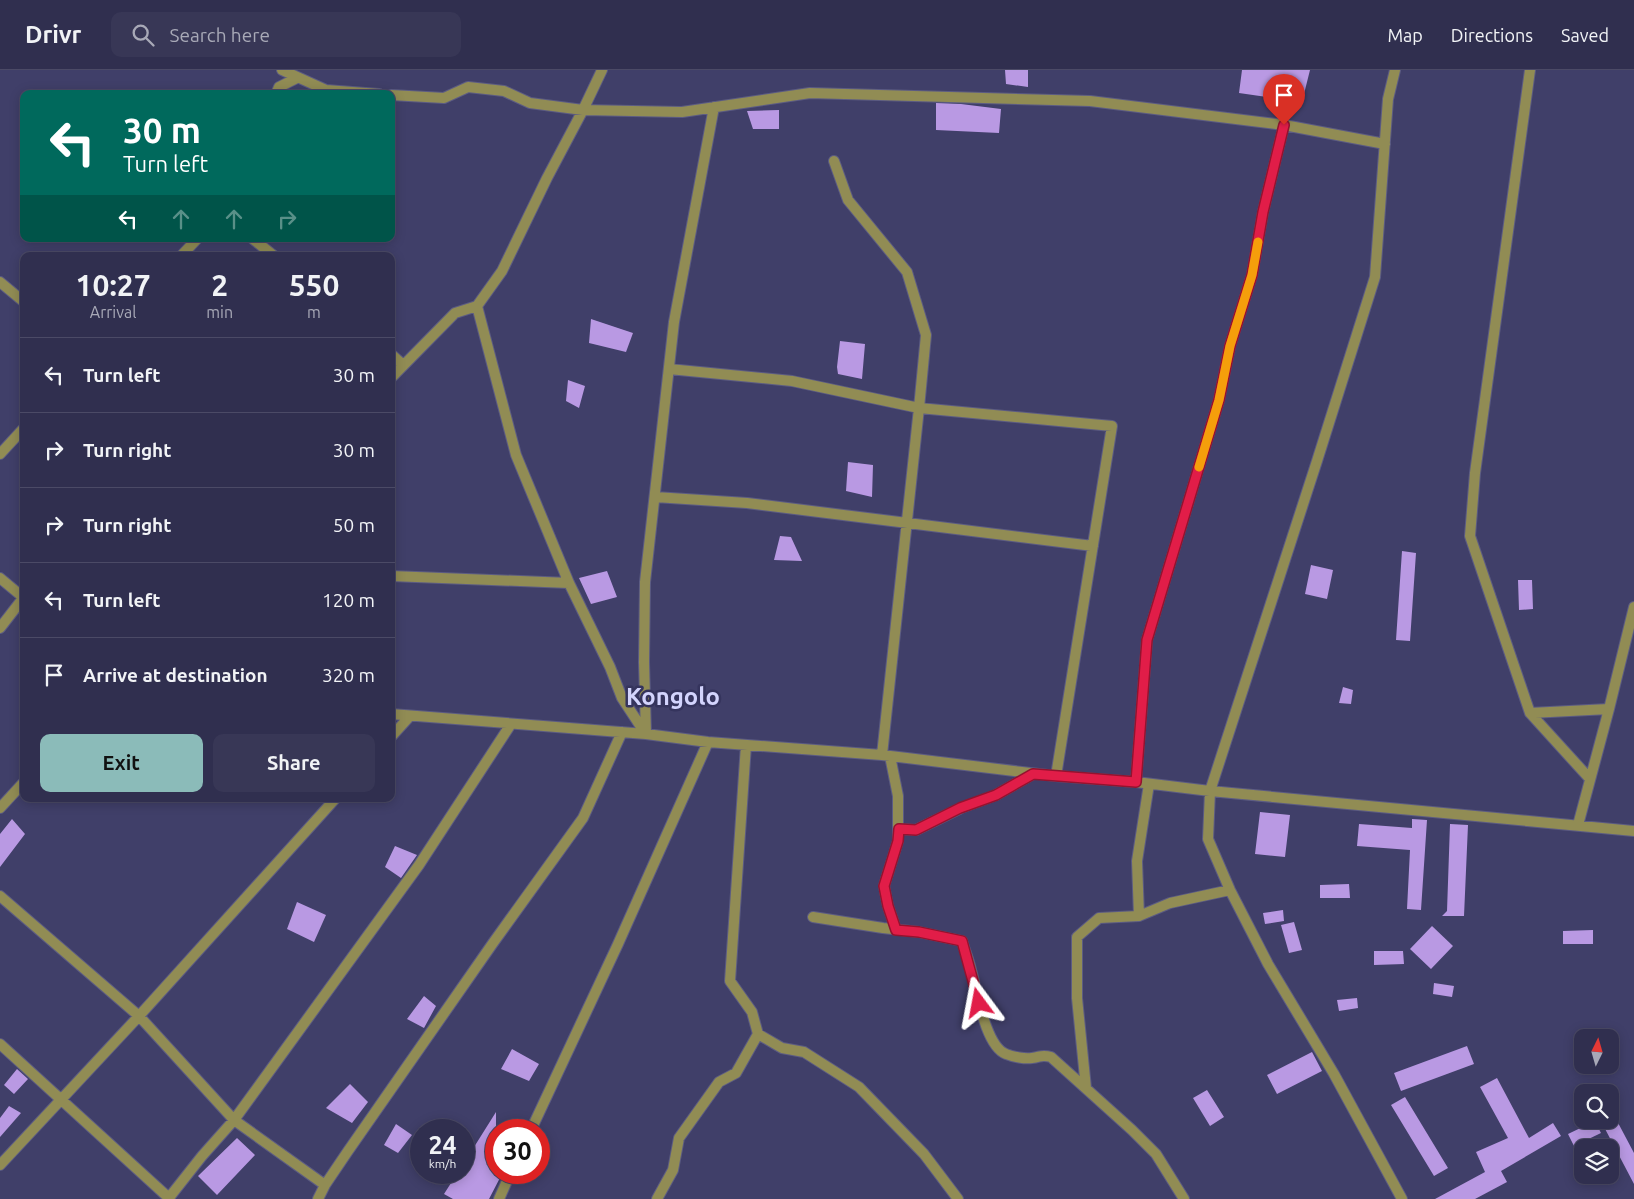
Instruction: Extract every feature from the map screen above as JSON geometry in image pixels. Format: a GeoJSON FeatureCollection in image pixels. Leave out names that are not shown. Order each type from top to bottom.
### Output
{"type":"FeatureCollection","features":[{"type":"Feature","properties":{"kind":"street"},"geometry":{"type":"LineString","coordinates":[[282,70],[326,90]]}},
{"type":"Feature","properties":{"kind":"street"},"geometry":{"type":"LineString","coordinates":[[395,373],[455,313],[477,306],[502,271],[547,178],[584,110],[602,70]]}},
{"type":"Feature","properties":{"kind":"street"},"geometry":{"type":"LineString","coordinates":[[1395,70],[1388,99],[1375,277],[1210,791],[1208,840],[1230,890],[1268,964],[1334,1074],[1402,1199]]}},
{"type":"Feature","properties":{"kind":"street"},"geometry":{"type":"LineString","coordinates":[[1530,70],[1474,473],[1470,536],[1530,713],[1590,779]]}},
{"type":"Feature","properties":{"kind":"street"},"geometry":{"type":"LineString","coordinates":[[278,90],[279,87],[297,78]]}},
{"type":"Feature","properties":{"kind":"street"},"geometry":{"type":"LineString","coordinates":[[395,94],[444,98],[468,87],[504,91],[530,103],[584,110],[682,112],[810,93],[1090,101],[1284,125],[1385,144]]}},
{"type":"Feature","properties":{"kind":"street"},"geometry":{"type":"LineString","coordinates":[[646,734],[644,662],[645,582],[654,497],[674,322],[714,107]]}},
{"type":"Feature","properties":{"kind":"street"},"geometry":{"type":"LineString","coordinates":[[1136,782],[1147,640],[1219,400],[1230,346],[1252,275],[1263,212],[1284,125]]}},
{"type":"Feature","properties":{"kind":"street"},"geometry":{"type":"LineString","coordinates":[[834,161],[848,200],[907,272],[926,335],[886,756],[898,796],[898,841],[884,886],[896,930]]}},
{"type":"Feature","properties":{"kind":"street"},"geometry":{"type":"LineString","coordinates":[[185,252],[194,242]]}},
{"type":"Feature","properties":{"kind":"street"},"geometry":{"type":"LineString","coordinates":[[257,242],[269,252]]}},
{"type":"Feature","properties":{"kind":"street"},"geometry":{"type":"LineString","coordinates":[[0,282],[20,299]]}},
{"type":"Feature","properties":{"kind":"street"},"geometry":{"type":"LineString","coordinates":[[477,306],[516,455],[569,583],[610,667],[622,698],[646,734]]}},
{"type":"Feature","properties":{"kind":"street"},"geometry":{"type":"LineString","coordinates":[[395,357],[403,364]]}},
{"type":"Feature","properties":{"kind":"street"},"geometry":{"type":"LineString","coordinates":[[669,368],[792,381],[919,408],[1112,426],[1056,776]]}},
{"type":"Feature","properties":{"kind":"street"},"geometry":{"type":"LineString","coordinates":[[0,454],[20,432]]}},
{"type":"Feature","properties":{"kind":"street"},"geometry":{"type":"LineString","coordinates":[[654,497],[747,503],[1093,546]]}},
{"type":"Feature","properties":{"kind":"street"},"geometry":{"type":"LineString","coordinates":[[395,576],[569,583]]}},
{"type":"Feature","properties":{"kind":"street"},"geometry":{"type":"LineString","coordinates":[[0,578],[20,594]]}},
{"type":"Feature","properties":{"kind":"street"},"geometry":{"type":"LineString","coordinates":[[0,628],[20,602]]}},
{"type":"Feature","properties":{"kind":"street"},"geometry":{"type":"LineString","coordinates":[[1578,825],[1634,607]]}},
{"type":"Feature","properties":{"kind":"street"},"geometry":{"type":"LineString","coordinates":[[1530,713],[1609,709]]}},
{"type":"Feature","properties":{"kind":"street"},"geometry":{"type":"LineString","coordinates":[[395,714],[646,734],[708,742],[886,756],[1033,774],[1136,782],[1210,791],[1634,831]]}},
{"type":"Feature","properties":{"kind":"street"},"geometry":{"type":"LineString","coordinates":[[395,733],[410,716]]}},
{"type":"Feature","properties":{"kind":"street"},"geometry":{"type":"LineString","coordinates":[[0,1044],[169,1199],[202,1156],[234,1120],[419,865],[511,724]]}},
{"type":"Feature","properties":{"kind":"street"},"geometry":{"type":"LineString","coordinates":[[318,1199],[325,1185],[487,951],[583,818],[622,732]]}},
{"type":"Feature","properties":{"kind":"street"},"geometry":{"type":"LineString","coordinates":[[536,1119],[618,944],[708,742]]}},
{"type":"Feature","properties":{"kind":"street"},"geometry":{"type":"LineString","coordinates":[[746,745],[730,981],[752,1012],[758,1034],[782,1048],[804,1052],[859,1087],[924,1154],[958,1199]]}},
{"type":"Feature","properties":{"kind":"street"},"geometry":{"type":"LineString","coordinates":[[899,829],[916,830],[960,808],[996,795],[1033,774]]}},
{"type":"Feature","properties":{"kind":"street"},"geometry":{"type":"LineString","coordinates":[[1139,916],[1137,861],[1149,784]]}},
{"type":"Feature","properties":{"kind":"street"},"geometry":{"type":"LineString","coordinates":[[0,808],[20,786]]}},
{"type":"Feature","properties":{"kind":"street"},"geometry":{"type":"LineString","coordinates":[[0,1166],[139,1016],[332,802]]}},
{"type":"Feature","properties":{"kind":"street"},"geometry":{"type":"LineString","coordinates":[[1086,1088],[1076,998],[1077,937],[1099,918],[1139,916],[1170,903],[1230,890]]}},
{"type":"Feature","properties":{"kind":"street"},"geometry":{"type":"LineString","coordinates":[[0,896],[139,1016],[234,1120],[325,1185]]}},
{"type":"Feature","properties":{"kind":"street"},"geometry":{"type":"LineString","coordinates":[[813,917],[919,932],[962,941],[983,1019],[993,1041],[1003,1054],[1032,1058],[1043,1054],[1051,1057],[1156,1154],[1184,1199]]}},
{"type":"Feature","properties":{"kind":"street"},"geometry":{"type":"LineString","coordinates":[[657,1199],[673,1170],[678,1138],[719,1082],[736,1073],[758,1034]]}},
{"type":"Feature","properties":{"kind":"street"},"geometry":{"type":"LineString","coordinates":[[499,1199],[506,1184]]}},
{"type":"Feature","properties":{"kind":"building"},"geometry":{"type":"Polygon","coordinates":[[[1005,70],[1028,70],[1028,87],[1006,84],[1005,70]]]}},
{"type":"Feature","properties":{"kind":"building"},"geometry":{"type":"Polygon","coordinates":[[[1242,70],[1310,70],[1302,102],[1239,93],[1242,70]]]}},
{"type":"Feature","properties":{"kind":"building"},"geometry":{"type":"Polygon","coordinates":[[[936,103],[1001,109],[999,133],[936,130],[936,103]]]}},
{"type":"Feature","properties":{"kind":"building"},"geometry":{"type":"Polygon","coordinates":[[[779,110],[779,129],[753,129],[747,111],[779,110]]]}},
{"type":"Feature","properties":{"kind":"building"},"geometry":{"type":"Polygon","coordinates":[[[591,319],[633,333],[626,352],[589,343],[591,319]]]}},
{"type":"Feature","properties":{"kind":"building"},"geometry":{"type":"Polygon","coordinates":[[[840,341],[865,344],[862,379],[838,374],[840,341]]]}},
{"type":"Feature","properties":{"kind":"building"},"geometry":{"type":"Polygon","coordinates":[[[568,380],[585,386],[579,408],[566,401],[568,380]]]}},
{"type":"Feature","properties":{"kind":"building"},"geometry":{"type":"Polygon","coordinates":[[[848,462],[873,465],[872,497],[846,491],[848,462]]]}},
{"type":"Feature","properties":{"kind":"building"},"geometry":{"type":"Polygon","coordinates":[[[780,536],[791,537],[802,561],[774,560],[780,536]]]}},
{"type":"Feature","properties":{"kind":"building"},"geometry":{"type":"Polygon","coordinates":[[[1402,551],[1416,553],[1410,641],[1396,640],[1402,551]]]}},
{"type":"Feature","properties":{"kind":"building"},"geometry":{"type":"Polygon","coordinates":[[[1311,565],[1333,570],[1327,599],[1305,594],[1311,565]]]}},
{"type":"Feature","properties":{"kind":"building"},"geometry":{"type":"Polygon","coordinates":[[[607,571],[617,597],[591,604],[579,578],[607,571]]]}},
{"type":"Feature","properties":{"kind":"building"},"geometry":{"type":"Polygon","coordinates":[[[1518,580],[1532,580],[1533,609],[1519,610],[1518,580]]]}},
{"type":"Feature","properties":{"kind":"building"},"geometry":{"type":"Polygon","coordinates":[[[1343,687],[1353,690],[1351,704],[1339,703],[1343,687]]]}},
{"type":"Feature","properties":{"kind":"building"},"geometry":{"type":"Polygon","coordinates":[[[1260,812],[1290,815],[1285,857],[1255,854],[1260,812]]]}},
{"type":"Feature","properties":{"kind":"building"},"geometry":{"type":"Polygon","coordinates":[[[12,819],[25,834],[0,867],[0,834],[12,819]]]}},
{"type":"Feature","properties":{"kind":"building"},"geometry":{"type":"Polygon","coordinates":[[[1412,819],[1427,820],[1421,910],[1407,909],[1410,850],[1357,846],[1359,824],[1412,828],[1412,819]]]}},
{"type":"Feature","properties":{"kind":"building"},"geometry":{"type":"Polygon","coordinates":[[[1450,824],[1468,825],[1464,916],[1442,916],[1447,911],[1450,824]]]}},
{"type":"Feature","properties":{"kind":"building"},"geometry":{"type":"Polygon","coordinates":[[[395,846],[417,855],[401,878],[385,867],[395,846]]]}},
{"type":"Feature","properties":{"kind":"building"},"geometry":{"type":"Polygon","coordinates":[[[1349,884],[1350,898],[1320,898],[1320,885],[1349,884]]]}},
{"type":"Feature","properties":{"kind":"building"},"geometry":{"type":"Polygon","coordinates":[[[297,902],[326,915],[314,942],[287,929],[297,902]]]}},
{"type":"Feature","properties":{"kind":"building"},"geometry":{"type":"Polygon","coordinates":[[[1283,910],[1284,921],[1265,924],[1263,913],[1283,910]]]}},
{"type":"Feature","properties":{"kind":"building"},"geometry":{"type":"Polygon","coordinates":[[[1294,922],[1302,950],[1289,953],[1281,925],[1294,922]]]}},
{"type":"Feature","properties":{"kind":"building"},"geometry":{"type":"Polygon","coordinates":[[[1432,926],[1453,946],[1431,969],[1410,949],[1432,926]]]}},
{"type":"Feature","properties":{"kind":"building"},"geometry":{"type":"Polygon","coordinates":[[[1593,930],[1593,944],[1563,944],[1563,931],[1593,930]]]}},
{"type":"Feature","properties":{"kind":"building"},"geometry":{"type":"Polygon","coordinates":[[[1374,951],[1403,951],[1404,964],[1374,965],[1374,951]]]}},
{"type":"Feature","properties":{"kind":"building"},"geometry":{"type":"Polygon","coordinates":[[[1434,983],[1454,986],[1452,997],[1433,994],[1434,983]]]}},
{"type":"Feature","properties":{"kind":"building"},"geometry":{"type":"Polygon","coordinates":[[[424,996],[436,1006],[424,1028],[407,1019],[424,996]]]}},
{"type":"Feature","properties":{"kind":"building"},"geometry":{"type":"Polygon","coordinates":[[[1357,998],[1358,1008],[1339,1011],[1337,1000],[1357,998]]]}},
{"type":"Feature","properties":{"kind":"building"},"geometry":{"type":"Polygon","coordinates":[[[1467,1046],[1474,1064],[1401,1091],[1394,1073],[1467,1046]]]}},
{"type":"Feature","properties":{"kind":"building"},"geometry":{"type":"Polygon","coordinates":[[[512,1049],[539,1064],[529,1081],[501,1069],[512,1049]]]}},
{"type":"Feature","properties":{"kind":"building"},"geometry":{"type":"Polygon","coordinates":[[[1312,1052],[1322,1071],[1277,1094],[1267,1075],[1312,1052]]]}},
{"type":"Feature","properties":{"kind":"building"},"geometry":{"type":"Polygon","coordinates":[[[17,1069],[28,1079],[14,1094],[4,1085],[17,1069]]]}},
{"type":"Feature","properties":{"kind":"building"},"geometry":{"type":"Polygon","coordinates":[[[1497,1078],[1529,1138],[1553,1123],[1561,1136],[1501,1171],[1507,1182],[1475,1199],[1435,1199],[1485,1172],[1476,1152],[1508,1138],[1480,1087],[1497,1078]]]}},
{"type":"Feature","properties":{"kind":"building"},"geometry":{"type":"Polygon","coordinates":[[[350,1084],[368,1102],[352,1123],[326,1108],[350,1084]]]}},
{"type":"Feature","properties":{"kind":"building"},"geometry":{"type":"Polygon","coordinates":[[[1207,1090],[1224,1117],[1210,1126],[1193,1098],[1207,1090]]]}},
{"type":"Feature","properties":{"kind":"building"},"geometry":{"type":"Polygon","coordinates":[[[1405,1097],[1448,1168],[1434,1176],[1391,1105],[1405,1097]]]}},
{"type":"Feature","properties":{"kind":"building"},"geometry":{"type":"Polygon","coordinates":[[[9,1106],[21,1113],[0,1137],[0,1118],[9,1106]]]}},
{"type":"Feature","properties":{"kind":"building"},"geometry":{"type":"Polygon","coordinates":[[[396,1124],[410,1134],[410,1138],[398,1153],[384,1145],[396,1124]]]}},
{"type":"Feature","properties":{"kind":"building"},"geometry":{"type":"Polygon","coordinates":[[[1619,1125],[1634,1153],[1634,1184],[1619,1155],[1619,1139],[1610,1139],[1605,1129],[1619,1129],[1619,1125]]]}},
{"type":"Feature","properties":{"kind":"building"},"geometry":{"type":"Polygon","coordinates":[[[1578,1129],[1599,1129],[1601,1133],[1589,1139],[1574,1139],[1574,1146],[1568,1134],[1578,1129]]]}},
{"type":"Feature","properties":{"kind":"building"},"geometry":{"type":"Polygon","coordinates":[[[485,1130],[485,1184],[497,1184],[489,1199],[453,1199],[444,1194],[450,1184],[475,1184],[475,1145],[485,1130]]]}},
{"type":"Feature","properties":{"kind":"building"},"geometry":{"type":"Polygon","coordinates":[[[237,1138],[255,1155],[217,1195],[198,1176],[237,1138]]]}},
{"type":"Feature","properties":{"kind":"slow traffic"},"geometry":{"type":"LineString","coordinates":[[1199,467],[1219,400],[1230,346],[1252,275],[1258,242]]}},
{"type":"Feature","properties":{"kind":"district","name":"Kongolo"},"geometry":{"type":"Point","coordinates":[673,696]}},
{"type":"Feature","properties":{"kind":"route"},"geometry":{"type":"LineString","coordinates":[[979,1003],[962,941],[919,932],[896,930],[884,886],[898,841],[899,829],[916,830],[960,808],[996,795],[1033,774],[1136,782],[1147,640],[1219,400],[1230,346],[1252,275],[1263,212],[1284,125]]}}]}
